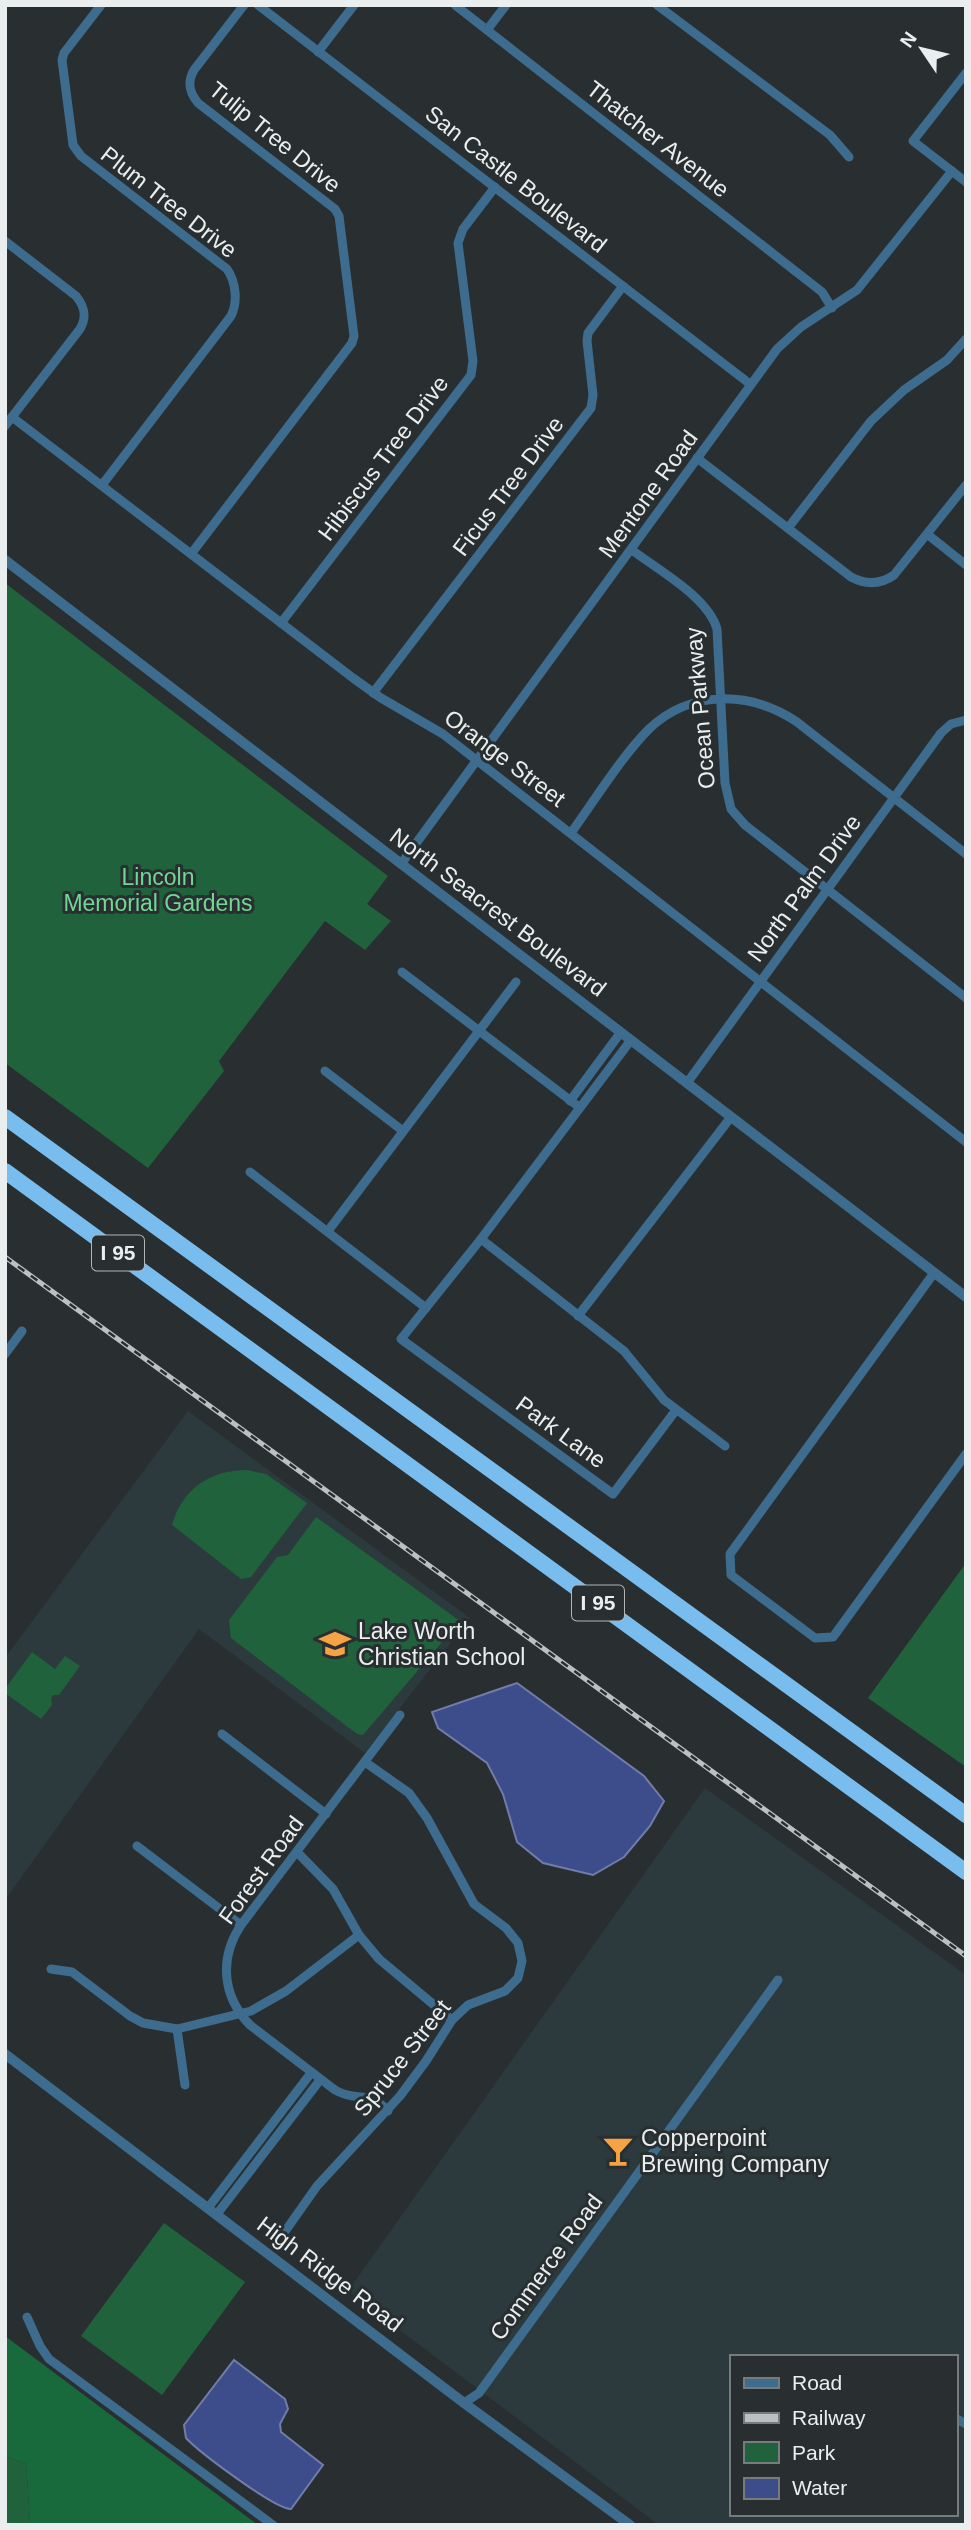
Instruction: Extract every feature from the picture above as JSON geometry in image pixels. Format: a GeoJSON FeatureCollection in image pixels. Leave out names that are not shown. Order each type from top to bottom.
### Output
{"type":"FeatureCollection","features":[{"type":"Feature","properties":{"kind":"highway","name":"I 95"},"geometry":{"type":"LineString","coordinates":[[5,1117],[966,1815]]}},
{"type":"Feature","properties":{"kind":"highway","name":"I 95"},"geometry":{"type":"LineString","coordinates":[[5,1171],[966,1872]]}},
{"type":"Feature","properties":{"kind":"street","name":"Plum Tree Drive"},"geometry":{"type":"LineString","coordinates":[[101,5],[64,53],[62,60],[73,145],[81,156],[227,269],[233,282],[236,302],[230,316],[102,485]]}},
{"type":"Feature","properties":{"kind":"street","name":"Tulip Tree Drive"},"geometry":{"type":"LineString","coordinates":[[191,554],[352,344],[354,337],[339,216],[335,209],[198,103],[190,90],[194,70],[243,5]]}},
{"type":"Feature","properties":{"kind":"street","name":"San Castle Boulevard"},"geometry":{"type":"LineString","coordinates":[[258,5],[750,384]]}},
{"type":"Feature","properties":{"kind":"street"},"geometry":{"type":"LineString","coordinates":[[318,52],[354,5]]}},
{"type":"Feature","properties":{"kind":"street","name":"Thatcher Avenue"},"geometry":{"type":"LineString","coordinates":[[455,5],[822,292],[831,308]]}},
{"type":"Feature","properties":{"kind":"street"},"geometry":{"type":"LineString","coordinates":[[487,30],[506,5]]}},
{"type":"Feature","properties":{"kind":"street"},"geometry":{"type":"LineString","coordinates":[[657,5],[830,135],[849,157]]}},
{"type":"Feature","properties":{"kind":"street"},"geometry":{"type":"LineString","coordinates":[[966,73],[914,141],[966,182]]}},
{"type":"Feature","properties":{"kind":"street","name":"Mentone Road"},"geometry":{"type":"LineString","coordinates":[[401,864],[632,550],[750,384],[788,338],[866,280],[952,171]]}},
{"type":"Feature","properties":{"kind":"street","name":"Hibiscus Tree Drive"},"geometry":{"type":"LineString","coordinates":[[281,623],[471,375],[473,361],[458,243],[463,229],[495,187]]}},
{"type":"Feature","properties":{"kind":"street"},"geometry":{"type":"LineString","coordinates":[[5,242],[76,296],[85,315],[80,329],[5,426]]}},
{"type":"Feature","properties":{"kind":"street","name":"Ficus Tree Drive"},"geometry":{"type":"LineString","coordinates":[[373,693],[591,408],[593,394],[588,333],[623,286]]}},
{"type":"Feature","properties":{"kind":"street"},"geometry":{"type":"LineString","coordinates":[[788,528],[871,421],[896,397],[947,360],[966,340]]}},
{"type":"Feature","properties":{"kind":"street","name":"Orange Street"},"geometry":{"type":"LineString","coordinates":[[12,417],[373,693],[430,725],[477,760],[966,1142]]}},
{"type":"Feature","properties":{"kind":"street"},"geometry":{"type":"LineString","coordinates":[[697,458],[857,580],[870,583],[883,582],[899,570],[966,485]]}},
{"type":"Feature","properties":{"kind":"street"},"geometry":{"type":"LineString","coordinates":[[927,534],[966,565]]}},
{"type":"Feature","properties":{"kind":"street","name":"Ocean Parkway"},"geometry":{"type":"LineString","coordinates":[[632,550],[698,600],[714,620],[717,629],[725,783],[731,809],[745,825],[966,998]]}},
{"type":"Feature","properties":{"kind":"street","name":"North Seacrest Boulevard"},"geometry":{"type":"LineString","coordinates":[[5,560],[966,1297]]}},
{"type":"Feature","properties":{"kind":"street"},"geometry":{"type":"LineString","coordinates":[[571,833],[650,728],[683,706],[720,698],[755,701],[784,713],[966,854]]}},
{"type":"Feature","properties":{"kind":"street","name":"North Palm Drive"},"geometry":{"type":"LineString","coordinates":[[687,1083],[941,733],[962,720]]}},
{"type":"Feature","properties":{"kind":"street"},"geometry":{"type":"LineString","coordinates":[[402,972],[579,1107]]}},
{"type":"Feature","properties":{"kind":"street"},"geometry":{"type":"LineString","coordinates":[[328,1231],[516,982]]}},
{"type":"Feature","properties":{"kind":"street"},"geometry":{"type":"LineString","coordinates":[[570,1101],[621,1032]]}},
{"type":"Feature","properties":{"kind":"street"},"geometry":{"type":"LineString","coordinates":[[250,1172],[426,1308],[631,1040]]}},
{"type":"Feature","properties":{"kind":"street"},"geometry":{"type":"LineString","coordinates":[[599,1062],[608,1070]]}},
{"type":"Feature","properties":{"kind":"street"},"geometry":{"type":"LineString","coordinates":[[325,1072],[403,1131]]}},
{"type":"Feature","properties":{"kind":"street"},"geometry":{"type":"LineString","coordinates":[[578,1316],[731,1117]]}},
{"type":"Feature","properties":{"kind":"street"},"geometry":{"type":"LineString","coordinates":[[481,1239],[624,1351],[654,1389],[676,1410],[725,1446]]}},
{"type":"Feature","properties":{"kind":"street"},"geometry":{"type":"LineString","coordinates":[[934,1273],[730,1554],[732,1575],[816,1638],[833,1637],[966,1454]]}},
{"type":"Feature","properties":{"kind":"street","name":"Park Lane"},"geometry":{"type":"LineString","coordinates":[[426,1308],[401,1339],[613,1494],[676,1410]]}},
{"type":"Feature","properties":{"kind":"street"},"geometry":{"type":"LineString","coordinates":[[5,1354],[22,1331]]}},
{"type":"Feature","properties":{"kind":"street","name":"Forest Road"},"geometry":{"type":"LineString","coordinates":[[388,2111],[373,2098],[342,2094],[250,2025],[239,2012],[230,1994],[226,1970],[230,1946],[241,1925],[400,1715]]}},
{"type":"Feature","properties":{"kind":"street"},"geometry":{"type":"LineString","coordinates":[[222,1734],[326,1814]]}},
{"type":"Feature","properties":{"kind":"street","name":"Spruce Street"},"geometry":{"type":"LineString","coordinates":[[286,2230],[317,2186],[388,2111],[426,2061],[452,2020],[468,2005],[505,1991],[517,1978],[522,1961],[519,1943],[506,1928],[474,1904],[427,1818],[409,1793],[365,1762]]}},
{"type":"Feature","properties":{"kind":"street"},"geometry":{"type":"LineString","coordinates":[[137,1846],[241,1925]]}},
{"type":"Feature","properties":{"kind":"street"},"geometry":{"type":"LineString","coordinates":[[297,1852],[333,1889],[359,1935],[379,1959],[452,2020]]}},
{"type":"Feature","properties":{"kind":"street"},"geometry":{"type":"LineString","coordinates":[[51,1969],[72,1972],[143,2023],[177,2029],[251,2011],[286,1991],[359,1935]]}},
{"type":"Feature","properties":{"kind":"street","name":"Commerce Road"},"geometry":{"type":"LineString","coordinates":[[464,2403],[479,2393],[778,1980]]}},
{"type":"Feature","properties":{"kind":"street"},"geometry":{"type":"LineString","coordinates":[[177,2029],[185,2085]]}},
{"type":"Feature","properties":{"kind":"street","name":"High Ridge Road"},"geometry":{"type":"LineString","coordinates":[[5,2054],[464,2403],[630,2525]]}},
{"type":"Feature","properties":{"kind":"street"},"geometry":{"type":"LineString","coordinates":[[213,2211],[265,2134],[311,2073]]}},
{"type":"Feature","properties":{"kind":"street"},"geometry":{"type":"LineString","coordinates":[[213,2211],[320,2080]]}},
{"type":"Feature","properties":{"kind":"street"},"geometry":{"type":"LineString","coordinates":[[265,2134],[273,2140]]}},
{"type":"Feature","properties":{"kind":"street"},"geometry":{"type":"LineString","coordinates":[[27,2317],[40,2346],[53,2362],[273,2525]]}},
{"type":"Feature","properties":{"kind":"street"},"geometry":{"type":"LineString","coordinates":[[607,2525],[615,2514]]}},
{"type":"Feature","properties":{"kind":"shaded area","name":"Lake Worth Christian School"},"geometry":{"type":"Polygon","coordinates":[[[188,1411],[470,1618],[365,1753],[199,1629],[5,1900],[5,1658],[188,1411]]]}},
{"type":"Feature","properties":{"kind":"shaded area"},"geometry":{"type":"Polygon","coordinates":[[[705,1788],[966,1975],[966,2525],[659,2525],[348,2291],[705,1788]]]}},
{"type":"Feature","properties":{"kind":"green space","name":"Lincoln Memorial Gardens"},"geometry":{"type":"Polygon","coordinates":[[[5,583],[388,876],[367,904],[391,921],[365,950],[325,921],[219,1061],[224,1071],[148,1168],[5,1063],[5,583]]]}},
{"type":"Feature","properties":{"kind":"green space"},"geometry":{"type":"Polygon","coordinates":[[[247,1470],[266,1474],[307,1503],[251,1577],[241,1579],[172,1525],[183,1501],[199,1484],[221,1474],[247,1470]]]}},
{"type":"Feature","properties":{"kind":"green space"},"geometry":{"type":"Polygon","coordinates":[[[316,1517],[460,1621],[363,1735],[357,1734],[231,1638],[229,1620],[277,1557],[288,1555],[316,1517]]]}},
{"type":"Feature","properties":{"kind":"green space"},"geometry":{"type":"Polygon","coordinates":[[[966,1563],[966,1767],[868,1698],[966,1563]]]}},
{"type":"Feature","properties":{"kind":"green space"},"geometry":{"type":"Polygon","coordinates":[[[32,1652],[55,1669],[65,1656],[80,1666],[59,1695],[53,1695],[52,1705],[41,1719],[5,1693],[5,1689],[32,1652]]]}},
{"type":"Feature","properties":{"kind":"green space"},"geometry":{"type":"Polygon","coordinates":[[[164,2223],[245,2282],[162,2395],[81,2336],[164,2223]]]}},
{"type":"Feature","properties":{"kind":"green space"},"geometry":{"type":"Polygon","coordinates":[[[5,2336],[258,2525],[34,2525],[30,2520],[26,2464],[5,2456],[5,2336]]]}},
{"type":"Feature","properties":{"kind":"green space"},"geometry":{"type":"Polygon","coordinates":[[[5,2456],[26,2464],[30,2519],[34,2525],[5,2525],[5,2456]]]}},
{"type":"Feature","properties":{"kind":"water"},"geometry":{"type":"Polygon","coordinates":[[[517,1683],[644,1776],[664,1801],[650,1826],[624,1857],[593,1875],[543,1863],[517,1842],[503,1794],[487,1763],[438,1728],[432,1712],[517,1683]]]}},
{"type":"Feature","properties":{"kind":"water"},"geometry":{"type":"Polygon","coordinates":[[[234,2360],[285,2399],[288,2409],[280,2424],[281,2432],[323,2465],[291,2509],[255,2491],[186,2438],[184,2425],[234,2360]]]}},
{"type":"Feature","properties":{"kind":"railway"},"geometry":{"type":"LineString","coordinates":[[5,1257],[966,1956]]}},
{"type":"Feature","properties":{"kind":"place","name":"Lake Worth Christian School"},"geometry":{"type":"Point","coordinates":[335,1644]}},
{"type":"Feature","properties":{"kind":"place","name":"Copperpoint Brewing Company"},"geometry":{"type":"Point","coordinates":[618,2151]}}]}
